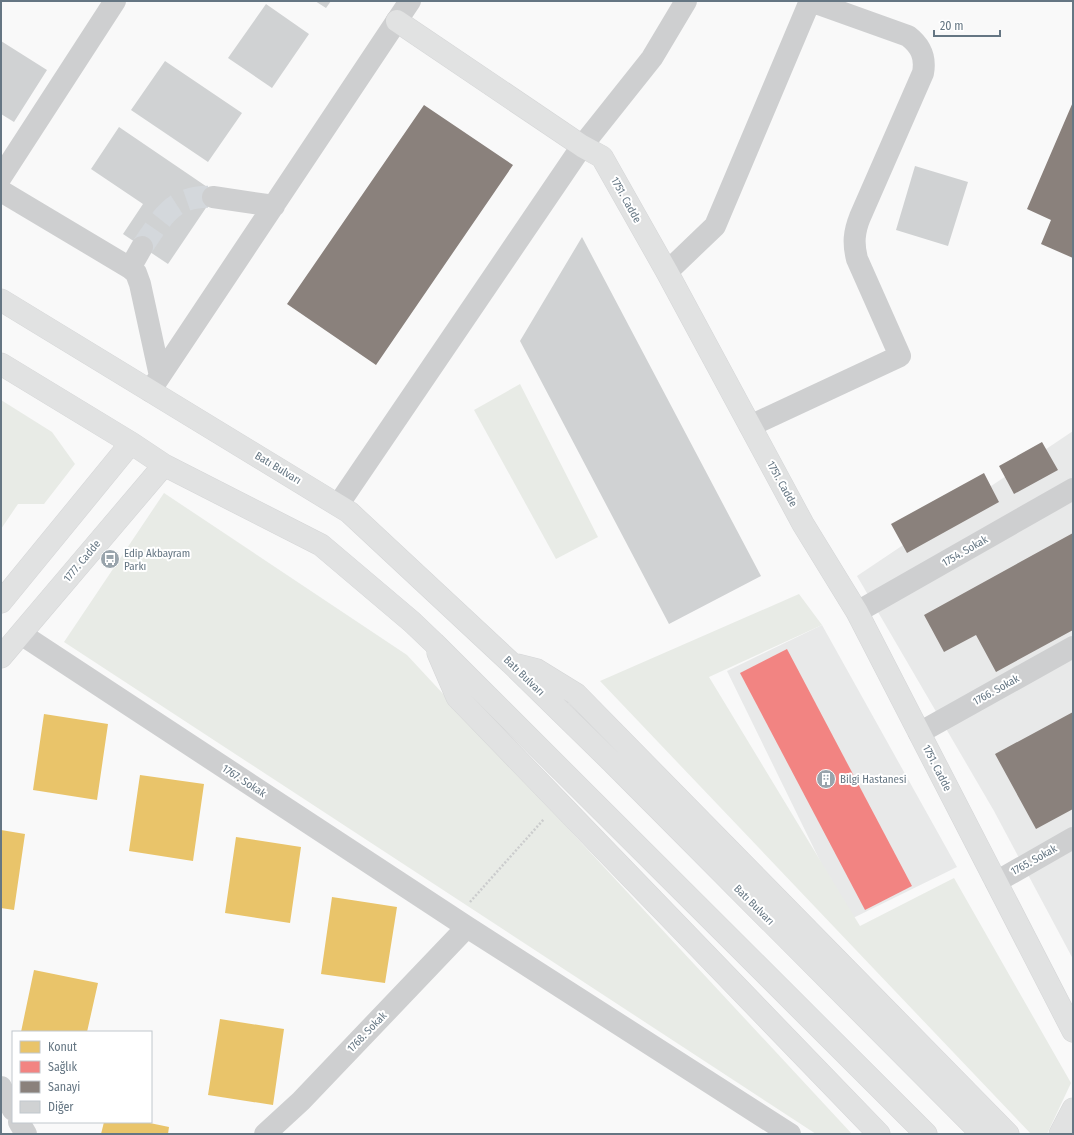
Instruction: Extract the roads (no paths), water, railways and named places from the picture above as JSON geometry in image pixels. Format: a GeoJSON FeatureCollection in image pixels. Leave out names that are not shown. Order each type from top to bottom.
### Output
{"type":"FeatureCollection","features":[{"type":"Feature","properties":{"kind":"main road","name":"1751. Cadde"},"geometry":{"type":"LineString","coordinates":[[397,21],[582,146],[602,157],[667,272],[804,524],[857,612],[1073,1029]]}},
{"type":"Feature","properties":{"kind":"main road","name":"Batı Bulvarı"},"geometry":{"type":"LineString","coordinates":[[1,300],[155,383],[349,512],[511,663],[982,1134]]}},
{"type":"Feature","properties":{"kind":"main road"},"geometry":{"type":"LineString","coordinates":[[1,364],[131,443],[164,465],[321,545],[412,622],[434,643],[926,1134]]}},
{"type":"Feature","properties":{"kind":"main road"},"geometry":{"type":"LineString","coordinates":[[1,602],[131,443]]}},
{"type":"Feature","properties":{"kind":"main road","name":"1777. Cadde"},"geometry":{"type":"LineString","coordinates":[[1,657],[164,465]]}},
{"type":"Feature","properties":{"kind":"main road"},"geometry":{"type":"LineString","coordinates":[[434,643],[457,697],[880,1134]]}},
{"type":"Feature","properties":{"kind":"main road"},"geometry":{"type":"LineString","coordinates":[[511,663],[537,670],[576,694],[1008,1134]]}},
{"type":"Feature","properties":{"kind":"main road"},"geometry":{"type":"LineString","coordinates":[[1060,1134],[1073,1108]]}},
{"type":"Feature","properties":{"kind":"street"},"geometry":{"type":"LineString","coordinates":[[1,177],[114,1]]}},
{"type":"Feature","properties":{"kind":"street"},"geometry":{"type":"LineString","coordinates":[[155,383],[410,1]]}},
{"type":"Feature","properties":{"kind":"street"},"geometry":{"type":"LineString","coordinates":[[338,505],[582,146],[652,58],[686,1]]}},
{"type":"Feature","properties":{"kind":"street"},"geometry":{"type":"LineString","coordinates":[[667,272],[715,226],[810,1],[908,36],[916,42],[921,50],[923,58],[923,73],[860,216],[854,235],[854,247],[857,259],[900,356],[750,426]]}},
{"type":"Feature","properties":{"kind":"street"},"geometry":{"type":"LineString","coordinates":[[1,191],[136,273],[140,284],[155,383]]}},
{"type":"Feature","properties":{"kind":"street"},"geometry":{"type":"LineString","coordinates":[[214,197],[274,206]]}},
{"type":"Feature","properties":{"kind":"street"},"geometry":{"type":"LineString","coordinates":[[130,268],[142,247]]}},
{"type":"Feature","properties":{"kind":"street","name":"1754. Sokak"},"geometry":{"type":"LineString","coordinates":[[857,612],[1073,489]]}},
{"type":"Feature","properties":{"kind":"street","name":"1767. Sokak"},"geometry":{"type":"LineString","coordinates":[[21,634],[461,923],[790,1134]]}},
{"type":"Feature","properties":{"kind":"street","name":"1766. Sokak"},"geometry":{"type":"LineString","coordinates":[[919,733],[1073,647]]}},
{"type":"Feature","properties":{"kind":"street","name":"1765. Sokak"},"geometry":{"type":"LineString","coordinates":[[996,882],[1073,838]]}},
{"type":"Feature","properties":{"kind":"street","name":"1768. Sokak"},"geometry":{"type":"LineString","coordinates":[[265,1134],[301,1101],[461,923]]}},
{"type":"Feature","properties":{"kind":"street"},"geometry":{"type":"LineString","coordinates":[[1,1087],[12,1108]]}},
{"type":"Feature","properties":{"kind":"street"},"geometry":{"type":"LineString","coordinates":[[20,1123],[26,1134]]}},
{"type":"Feature","properties":{"kind":"tunnel"},"geometry":{"type":"LineString","coordinates":[[142,247],[163,217],[178,204],[199,197],[213,197]]}},
{"type":"Feature","properties":{"kind":"place","name":"Edip Akbayram Parkı"},"geometry":{"type":"Point","coordinates":[110,559]}},
{"type":"Feature","properties":{"kind":"place","name":"Bilgi Hastanesi"},"geometry":{"type":"Point","coordinates":[826,779]}}]}
